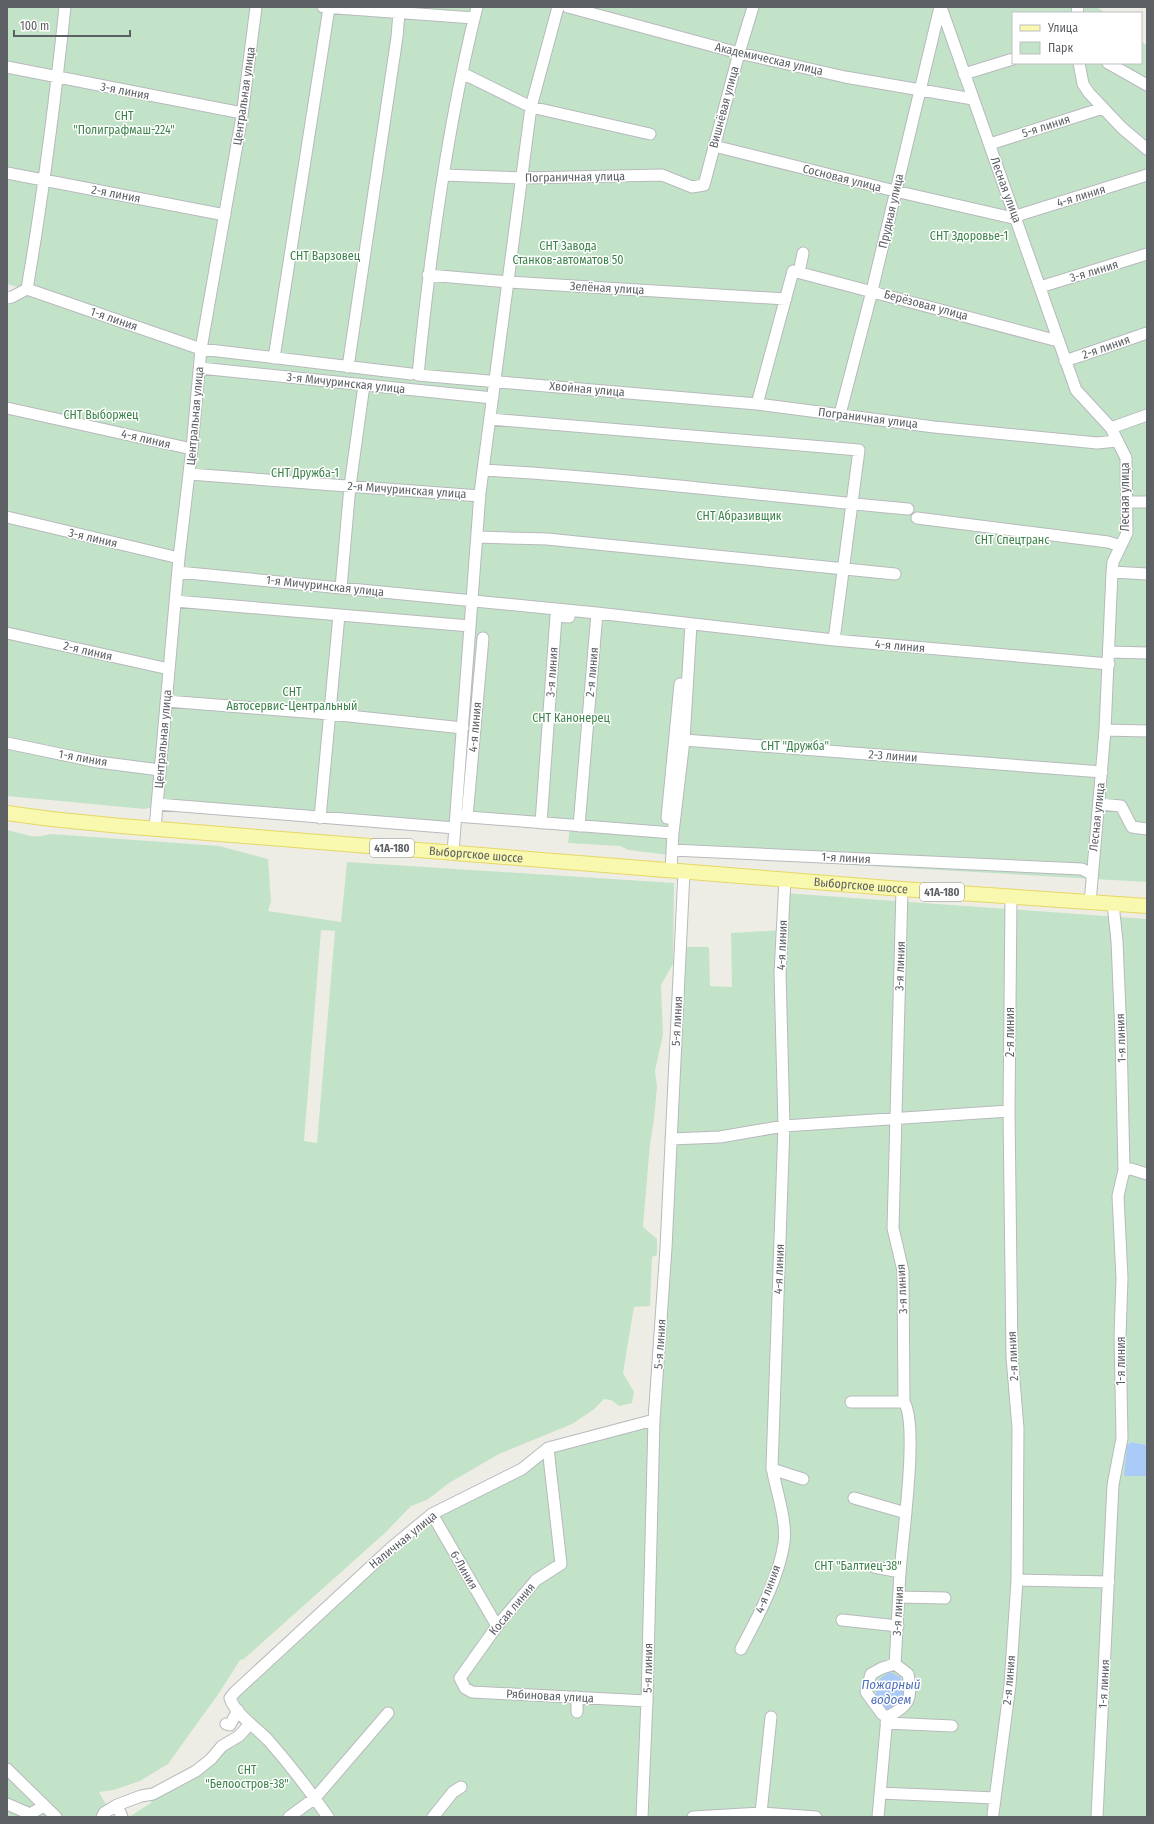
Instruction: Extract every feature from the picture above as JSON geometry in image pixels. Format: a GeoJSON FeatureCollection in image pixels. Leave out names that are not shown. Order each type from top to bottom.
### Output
{"type":"FeatureCollection","features":[{"type":"Feature","properties":{"kind":"main road","name":"41А-180"},"geometry":{"type":"LineString","coordinates":[[12,813],[88,823],[155,828]]}},
{"type":"Feature","properties":{"kind":"main road","name":"Выборгское шоссе"},"geometry":{"type":"LineString","coordinates":[[155,828],[902,889],[1147,906]]}},
{"type":"Feature","properties":{"kind":"street"},"geometry":{"type":"LineString","coordinates":[[7,298],[27,289],[58,78],[65,7]]}},
{"type":"Feature","properties":{"kind":"street","name":"Центральная улица"},"geometry":{"type":"LineString","coordinates":[[155,828],[179,558],[190,474],[201,350],[226,215],[242,113],[256,7]]}},
{"type":"Feature","properties":{"kind":"street"},"geometry":{"type":"LineString","coordinates":[[274,358],[326,7],[474,18]]}},
{"type":"Feature","properties":{"kind":"street"},"geometry":{"type":"LineString","coordinates":[[414,374],[444,176],[462,73],[477,7]]}},
{"type":"Feature","properties":{"kind":"street"},"geometry":{"type":"LineString","coordinates":[[453,853],[455,828],[462,816],[463,728],[483,470],[532,107],[558,7]]}},
{"type":"Feature","properties":{"kind":"street","name":"Академическая улица"},"geometry":{"type":"LineString","coordinates":[[568,7],[739,53],[845,77],[973,99]]}},
{"type":"Feature","properties":{"kind":"street","name":"Вишнёвая улица"},"geometry":{"type":"LineString","coordinates":[[704,185],[739,53],[753,7]]}},
{"type":"Feature","properties":{"kind":"street","name":"Лесная улица"},"geometry":{"type":"LineString","coordinates":[[941,7],[1076,390],[1111,428],[1126,458],[1127,534],[1113,562],[1105,730],[1091,874],[1090,903]]}},
{"type":"Feature","properties":{"kind":"street","name":"Прудная улица"},"geometry":{"type":"LineString","coordinates":[[840,414],[872,291],[919,89],[941,7]]}},
{"type":"Feature","properties":{"kind":"street"},"geometry":{"type":"LineString","coordinates":[[348,367],[397,37],[399,13]]}},
{"type":"Feature","properties":{"kind":"street"},"geometry":{"type":"LineString","coordinates":[[964,74],[1012,59]]}},
{"type":"Feature","properties":{"kind":"street"},"geometry":{"type":"LineString","coordinates":[[1079,64],[1083,84],[1089,93],[1122,128],[1147,149]]}},
{"type":"Feature","properties":{"kind":"street"},"geometry":{"type":"LineString","coordinates":[[1110,64],[1147,85]]}},
{"type":"Feature","properties":{"kind":"street","name":"3-я линия"},"geometry":{"type":"LineString","coordinates":[[7,68],[242,113]]}},
{"type":"Feature","properties":{"kind":"street"},"geometry":{"type":"LineString","coordinates":[[462,73],[532,107],[650,134]]}},
{"type":"Feature","properties":{"kind":"street","name":"5-я линия"},"geometry":{"type":"LineString","coordinates":[[990,144],[1103,108]]}},
{"type":"Feature","properties":{"kind":"street","name":"Сосновая улица"},"geometry":{"type":"LineString","coordinates":[[714,146],[895,191],[1016,218]]}},
{"type":"Feature","properties":{"kind":"street","name":"2-я линия"},"geometry":{"type":"LineString","coordinates":[[7,173],[226,215]]}},
{"type":"Feature","properties":{"kind":"street","name":"Пограничная улица"},"geometry":{"type":"LineString","coordinates":[[444,176],[523,178],[662,175],[692,187],[704,185]]}},
{"type":"Feature","properties":{"kind":"street","name":"4-я линия"},"geometry":{"type":"LineString","coordinates":[[1016,218],[1147,175]]}},
{"type":"Feature","properties":{"kind":"street"},"geometry":{"type":"LineString","coordinates":[[757,404],[786,299],[803,253]]}},
{"type":"Feature","properties":{"kind":"street","name":"3-я линия"},"geometry":{"type":"LineString","coordinates":[[1040,287],[1147,254]]}},
{"type":"Feature","properties":{"kind":"street","name":"Берёзовая улица"},"geometry":{"type":"LineString","coordinates":[[796,272],[1058,340]]}},
{"type":"Feature","properties":{"kind":"street","name":"Зелёная улица"},"geometry":{"type":"LineString","coordinates":[[428,275],[509,282],[786,299]]}},
{"type":"Feature","properties":{"kind":"street","name":"1-я линия"},"geometry":{"type":"LineString","coordinates":[[27,289],[201,350],[274,358]]}},
{"type":"Feature","properties":{"kind":"street","name":"2-я линия"},"geometry":{"type":"LineString","coordinates":[[1065,361],[1147,333]]}},
{"type":"Feature","properties":{"kind":"street","name":"Хвойная улица"},"geometry":{"type":"LineString","coordinates":[[274,358],[414,374],[757,404]]}},
{"type":"Feature","properties":{"kind":"street","name":"3-я Мичуринская улица"},"geometry":{"type":"LineString","coordinates":[[200,368],[493,398]]}},
{"type":"Feature","properties":{"kind":"street"},"geometry":{"type":"LineString","coordinates":[[341,588],[350,486],[364,385]]}},
{"type":"Feature","properties":{"kind":"street","name":"Пограничная улица"},"geometry":{"type":"LineString","coordinates":[[757,404],[934,427],[1089,442],[1117,441]]}},
{"type":"Feature","properties":{"kind":"street","name":"4-я линия"},"geometry":{"type":"LineString","coordinates":[[7,408],[192,449]]}},
{"type":"Feature","properties":{"kind":"street"},"geometry":{"type":"LineString","coordinates":[[1111,428],[1147,415]]}},
{"type":"Feature","properties":{"kind":"street"},"geometry":{"type":"LineString","coordinates":[[490,419],[859,450],[834,640]]}},
{"type":"Feature","properties":{"kind":"street"},"geometry":{"type":"LineString","coordinates":[[483,470],[572,475],[908,509]]}},
{"type":"Feature","properties":{"kind":"street","name":"2-я Мичуринская улица"},"geometry":{"type":"LineString","coordinates":[[190,474],[480,496]]}},
{"type":"Feature","properties":{"kind":"street"},"geometry":{"type":"LineString","coordinates":[[1127,502],[1147,502]]}},
{"type":"Feature","properties":{"kind":"street","name":"3-я линия"},"geometry":{"type":"LineString","coordinates":[[7,518],[179,558]]}},
{"type":"Feature","properties":{"kind":"street"},"geometry":{"type":"LineString","coordinates":[[917,518],[1108,542],[1121,546]]}},
{"type":"Feature","properties":{"kind":"street"},"geometry":{"type":"LineString","coordinates":[[477,537],[547,539],[895,574]]}},
{"type":"Feature","properties":{"kind":"street","name":"1-я Мичуринская улица"},"geometry":{"type":"LineString","coordinates":[[178,572],[472,601],[597,616]]}},
{"type":"Feature","properties":{"kind":"street"},"geometry":{"type":"LineString","coordinates":[[1112,572],[1147,574]]}},
{"type":"Feature","properties":{"kind":"street"},"geometry":{"type":"LineString","coordinates":[[175,601],[470,626]]}},
{"type":"Feature","properties":{"kind":"street"},"geometry":{"type":"LineString","coordinates":[[320,818],[339,615]]}},
{"type":"Feature","properties":{"kind":"street","name":"3-я линия"},"geometry":{"type":"LineString","coordinates":[[541,823],[556,616],[597,616]]}},
{"type":"Feature","properties":{"kind":"street","name":"2-я линия"},"geometry":{"type":"LineString","coordinates":[[579,826],[597,616]]}},
{"type":"Feature","properties":{"kind":"street","name":"4-я линия"},"geometry":{"type":"LineString","coordinates":[[597,616],[691,624],[834,640],[1109,664]]}},
{"type":"Feature","properties":{"kind":"street"},"geometry":{"type":"LineString","coordinates":[[669,833],[684,740],[691,624]]}},
{"type":"Feature","properties":{"kind":"street"},"geometry":{"type":"LineString","coordinates":[[655,627],[685,631],[669,833]]}},
{"type":"Feature","properties":{"kind":"street","name":"2-я линия"},"geometry":{"type":"LineString","coordinates":[[7,632],[169,669]]}},
{"type":"Feature","properties":{"kind":"street","name":"4-я линия"},"geometry":{"type":"LineString","coordinates":[[462,816],[483,638]]}},
{"type":"Feature","properties":{"kind":"street"},"geometry":{"type":"LineString","coordinates":[[1109,652],[1147,654]]}},
{"type":"Feature","properties":{"kind":"street"},"geometry":{"type":"LineString","coordinates":[[166,701],[330,714],[463,728]]}},
{"type":"Feature","properties":{"kind":"street"},"geometry":{"type":"LineString","coordinates":[[1105,730],[1147,731]]}},
{"type":"Feature","properties":{"kind":"street","name":"2-3 линии"},"geometry":{"type":"LineString","coordinates":[[684,740],[1102,772]]}},
{"type":"Feature","properties":{"kind":"street","name":"1-я линия"},"geometry":{"type":"LineString","coordinates":[[7,743],[98,762],[160,770]]}},
{"type":"Feature","properties":{"kind":"street"},"geometry":{"type":"LineString","coordinates":[[157,804],[455,828]]}},
{"type":"Feature","properties":{"kind":"street"},"geometry":{"type":"LineString","coordinates":[[1099,804],[1121,806],[1132,827],[1147,829]]}},
{"type":"Feature","properties":{"kind":"street"},"geometry":{"type":"LineString","coordinates":[[462,816],[669,833]]}},
{"type":"Feature","properties":{"kind":"street","name":"5-я линия"},"geometry":{"type":"LineString","coordinates":[[642,1817],[647,1701],[654,1420],[666,1255],[670,1139],[677,871],[669,833]]}},
{"type":"Feature","properties":{"kind":"street","name":"1-я линия"},"geometry":{"type":"LineString","coordinates":[[672,850],[1082,869],[1091,874]]}},
{"type":"Feature","properties":{"kind":"street","name":"4-я линия"},"geometry":{"type":"LineString","coordinates":[[741,1649],[770,1590],[784,1543],[783,1522],[772,1469],[784,1126],[780,973],[785,879]]}},
{"type":"Feature","properties":{"kind":"street","name":"3-я линия"},"geometry":{"type":"LineString","coordinates":[[895,1664],[900,1572],[906,1513],[909,1432],[908,1408],[904,1402],[903,1270],[893,1228],[902,889]]}},
{"type":"Feature","properties":{"kind":"street","name":"2-я линия"},"geometry":{"type":"LineString","coordinates":[[993,1814],[1010,1685],[1017,1580],[1018,1428],[1012,1357],[1009,1110],[1011,897]]}},
{"type":"Feature","properties":{"kind":"street","name":"1-я линия"},"geometry":{"type":"LineString","coordinates":[[1097,1817],[1113,1484],[1122,1438],[1120,1337],[1122,1278],[1118,1196],[1124,1170],[1121,1028],[1117,941],[1113,904]]}},
{"type":"Feature","properties":{"kind":"street"},"geometry":{"type":"LineString","coordinates":[[670,1139],[720,1137],[784,1126],[1009,1110]]}},
{"type":"Feature","properties":{"kind":"street"},"geometry":{"type":"LineString","coordinates":[[1124,1170],[1131,1169],[1147,1174]]}},
{"type":"Feature","properties":{"kind":"street"},"geometry":{"type":"LineString","coordinates":[[851,1402],[904,1402]]}},
{"type":"Feature","properties":{"kind":"street","name":"Наличная улица"},"geometry":{"type":"LineString","coordinates":[[244,1717],[233,1707],[230,1698],[247,1679],[392,1547],[432,1514],[522,1469],[548,1448],[654,1420]]}},
{"type":"Feature","properties":{"kind":"street","name":"Косая линия"},"geometry":{"type":"LineString","coordinates":[[460,1678],[497,1626],[536,1580],[560,1564],[548,1448]]}},
{"type":"Feature","properties":{"kind":"street"},"geometry":{"type":"LineString","coordinates":[[772,1469],[803,1479]]}},
{"type":"Feature","properties":{"kind":"street"},"geometry":{"type":"LineString","coordinates":[[854,1498],[906,1513]]}},
{"type":"Feature","properties":{"kind":"street","name":"6-Линия"},"geometry":{"type":"LineString","coordinates":[[432,1514],[497,1626]]}},
{"type":"Feature","properties":{"kind":"street"},"geometry":{"type":"LineString","coordinates":[[874,1567],[900,1572]]}},
{"type":"Feature","properties":{"kind":"street"},"geometry":{"type":"LineString","coordinates":[[1017,1580],[1109,1582]]}},
{"type":"Feature","properties":{"kind":"street"},"geometry":{"type":"LineString","coordinates":[[899,1597],[945,1598]]}},
{"type":"Feature","properties":{"kind":"street"},"geometry":{"type":"LineString","coordinates":[[842,1620],[898,1626]]}},
{"type":"Feature","properties":{"kind":"street"},"geometry":{"type":"LineString","coordinates":[[878,1817],[886,1720],[866,1692],[871,1674],[882,1668],[895,1664],[908,1674],[911,1690],[902,1710],[886,1720]]}},
{"type":"Feature","properties":{"kind":"street","name":"Рябиновая улица"},"geometry":{"type":"LineString","coordinates":[[460,1678],[465,1688],[472,1692],[647,1701]]}},
{"type":"Feature","properties":{"kind":"street"},"geometry":{"type":"LineString","coordinates":[[577,1712],[578,1697]]}},
{"type":"Feature","properties":{"kind":"street"},"geometry":{"type":"LineString","coordinates":[[289,1817],[315,1798],[388,1713]]}},
{"type":"Feature","properties":{"kind":"street"},"geometry":{"type":"LineString","coordinates":[[226,1724],[230,1725],[244,1717]]}},
{"type":"Feature","properties":{"kind":"street"},"geometry":{"type":"LineString","coordinates":[[244,1717],[269,1740],[315,1798],[328,1817]]}},
{"type":"Feature","properties":{"kind":"street"},"geometry":{"type":"LineString","coordinates":[[102,1817],[104,1813],[116,1805],[141,1796],[153,1794],[196,1771],[211,1759],[222,1746],[239,1736],[244,1717]]}},
{"type":"Feature","properties":{"kind":"street"},"geometry":{"type":"LineString","coordinates":[[755,1814],[771,1717]]}},
{"type":"Feature","properties":{"kind":"street"},"geometry":{"type":"LineString","coordinates":[[886,1720],[952,1726]]}},
{"type":"Feature","properties":{"kind":"street"},"geometry":{"type":"LineString","coordinates":[[7,1769],[56,1817]]}},
{"type":"Feature","properties":{"kind":"street"},"geometry":{"type":"LineString","coordinates":[[433,1817],[453,1792],[461,1787]]}},
{"type":"Feature","properties":{"kind":"street"},"geometry":{"type":"LineString","coordinates":[[880,1793],[995,1798]]}},
{"type":"Feature","properties":{"kind":"street"},"geometry":{"type":"LineString","coordinates":[[7,1804],[30,1814],[44,1806]]}},
{"type":"Feature","properties":{"kind":"street"},"geometry":{"type":"LineString","coordinates":[[116,1805],[122,1817]]}},
{"type":"Feature","properties":{"kind":"street"},"geometry":{"type":"LineString","coordinates":[[693,1817],[755,1814],[816,1817]]}},
{"type":"Feature","properties":{"kind":"green space"},"geometry":{"type":"Polygon","coordinates":[[[7,7],[1097,7],[1104,12],[1012,12],[1012,64],[1142,64],[1142,42],[1147,46],[1147,882],[661,854],[629,850],[620,846],[568,843],[570,826],[463,816],[455,826],[153,807],[145,809],[7,796],[7,298],[21,288],[7,284],[7,7]]]}},
{"type":"Feature","properties":{"kind":"green space"},"geometry":{"type":"Polygon","coordinates":[[[7,830],[33,836],[44,836],[50,834],[219,846],[268,859],[271,901],[268,911],[341,922],[347,862],[674,883],[673,964],[661,985],[663,1034],[655,1071],[657,1087],[650,1144],[643,1227],[657,1239],[657,1255],[652,1257],[650,1306],[634,1307],[623,1373],[634,1392],[632,1403],[619,1406],[611,1400],[604,1399],[593,1410],[572,1424],[499,1454],[449,1483],[427,1500],[411,1506],[386,1532],[244,1659],[240,1660],[219,1693],[168,1764],[140,1781],[114,1790],[99,1792],[108,1808],[97,1817],[7,1817],[7,830]],[[321,930],[304,1141],[317,1143],[335,931],[321,930]]]}},
{"type":"Feature","properties":{"kind":"green space","name":"СНТ \"Балтиец-38\""},"geometry":{"type":"Polygon","coordinates":[[[784,893],[1147,919],[1147,1445],[1131,1442],[1124,1476],[1147,1476],[1147,1817],[129,1817],[151,1803],[153,1794],[196,1771],[251,1723],[230,1698],[394,1545],[548,1448],[654,1419],[681,947],[709,947],[710,986],[732,987],[731,933],[782,930],[784,893]]]}},
{"type":"Feature","properties":{"kind":"water"},"geometry":{"type":"Polygon","coordinates":[[[1131,1442],[1147,1445],[1147,1476],[1124,1476],[1127,1446],[1131,1442]]]}},
{"type":"Feature","properties":{"kind":"water","name":"Пожарный водоем"},"geometry":{"type":"Polygon","coordinates":[[[890,1672],[900,1677],[907,1692],[901,1707],[889,1711],[878,1704],[876,1689],[881,1678],[890,1672]]]}},
{"type":"Feature","properties":{"kind":"park label","name":"СНТ \"Полиграфмаш-224\""},"geometry":{"type":"Point","coordinates":[124,123]}},
{"type":"Feature","properties":{"kind":"park label","name":"СНТ Здоровье-1"},"geometry":{"type":"Point","coordinates":[969,236]}},
{"type":"Feature","properties":{"kind":"park label","name":"СНТ Завода Станков-автоматов 50"},"geometry":{"type":"Point","coordinates":[568,253]}},
{"type":"Feature","properties":{"kind":"park label","name":"СНТ Варзовец"},"geometry":{"type":"Point","coordinates":[325,256]}},
{"type":"Feature","properties":{"kind":"park label","name":"СНТ Выборжец"},"geometry":{"type":"Point","coordinates":[101,415]}},
{"type":"Feature","properties":{"kind":"park label","name":"СНТ Дружба-1"},"geometry":{"type":"Point","coordinates":[305,473]}},
{"type":"Feature","properties":{"kind":"park label","name":"СНТ Абразивщик"},"geometry":{"type":"Point","coordinates":[739,516]}},
{"type":"Feature","properties":{"kind":"park label","name":"СНТ Спецтранс"},"geometry":{"type":"Point","coordinates":[1012,540]}},
{"type":"Feature","properties":{"kind":"park label","name":"СНТ Автосервис-Центральный"},"geometry":{"type":"Point","coordinates":[292,699]}},
{"type":"Feature","properties":{"kind":"park label","name":"СНТ Канонерец"},"geometry":{"type":"Point","coordinates":[571,718]}},
{"type":"Feature","properties":{"kind":"park label","name":"СНТ \"Дружба\""},"geometry":{"type":"Point","coordinates":[795,746]}},
{"type":"Feature","properties":{"kind":"park label","name":"СНТ \"Белоостров-38\""},"geometry":{"type":"Point","coordinates":[247,1777]}}]}
